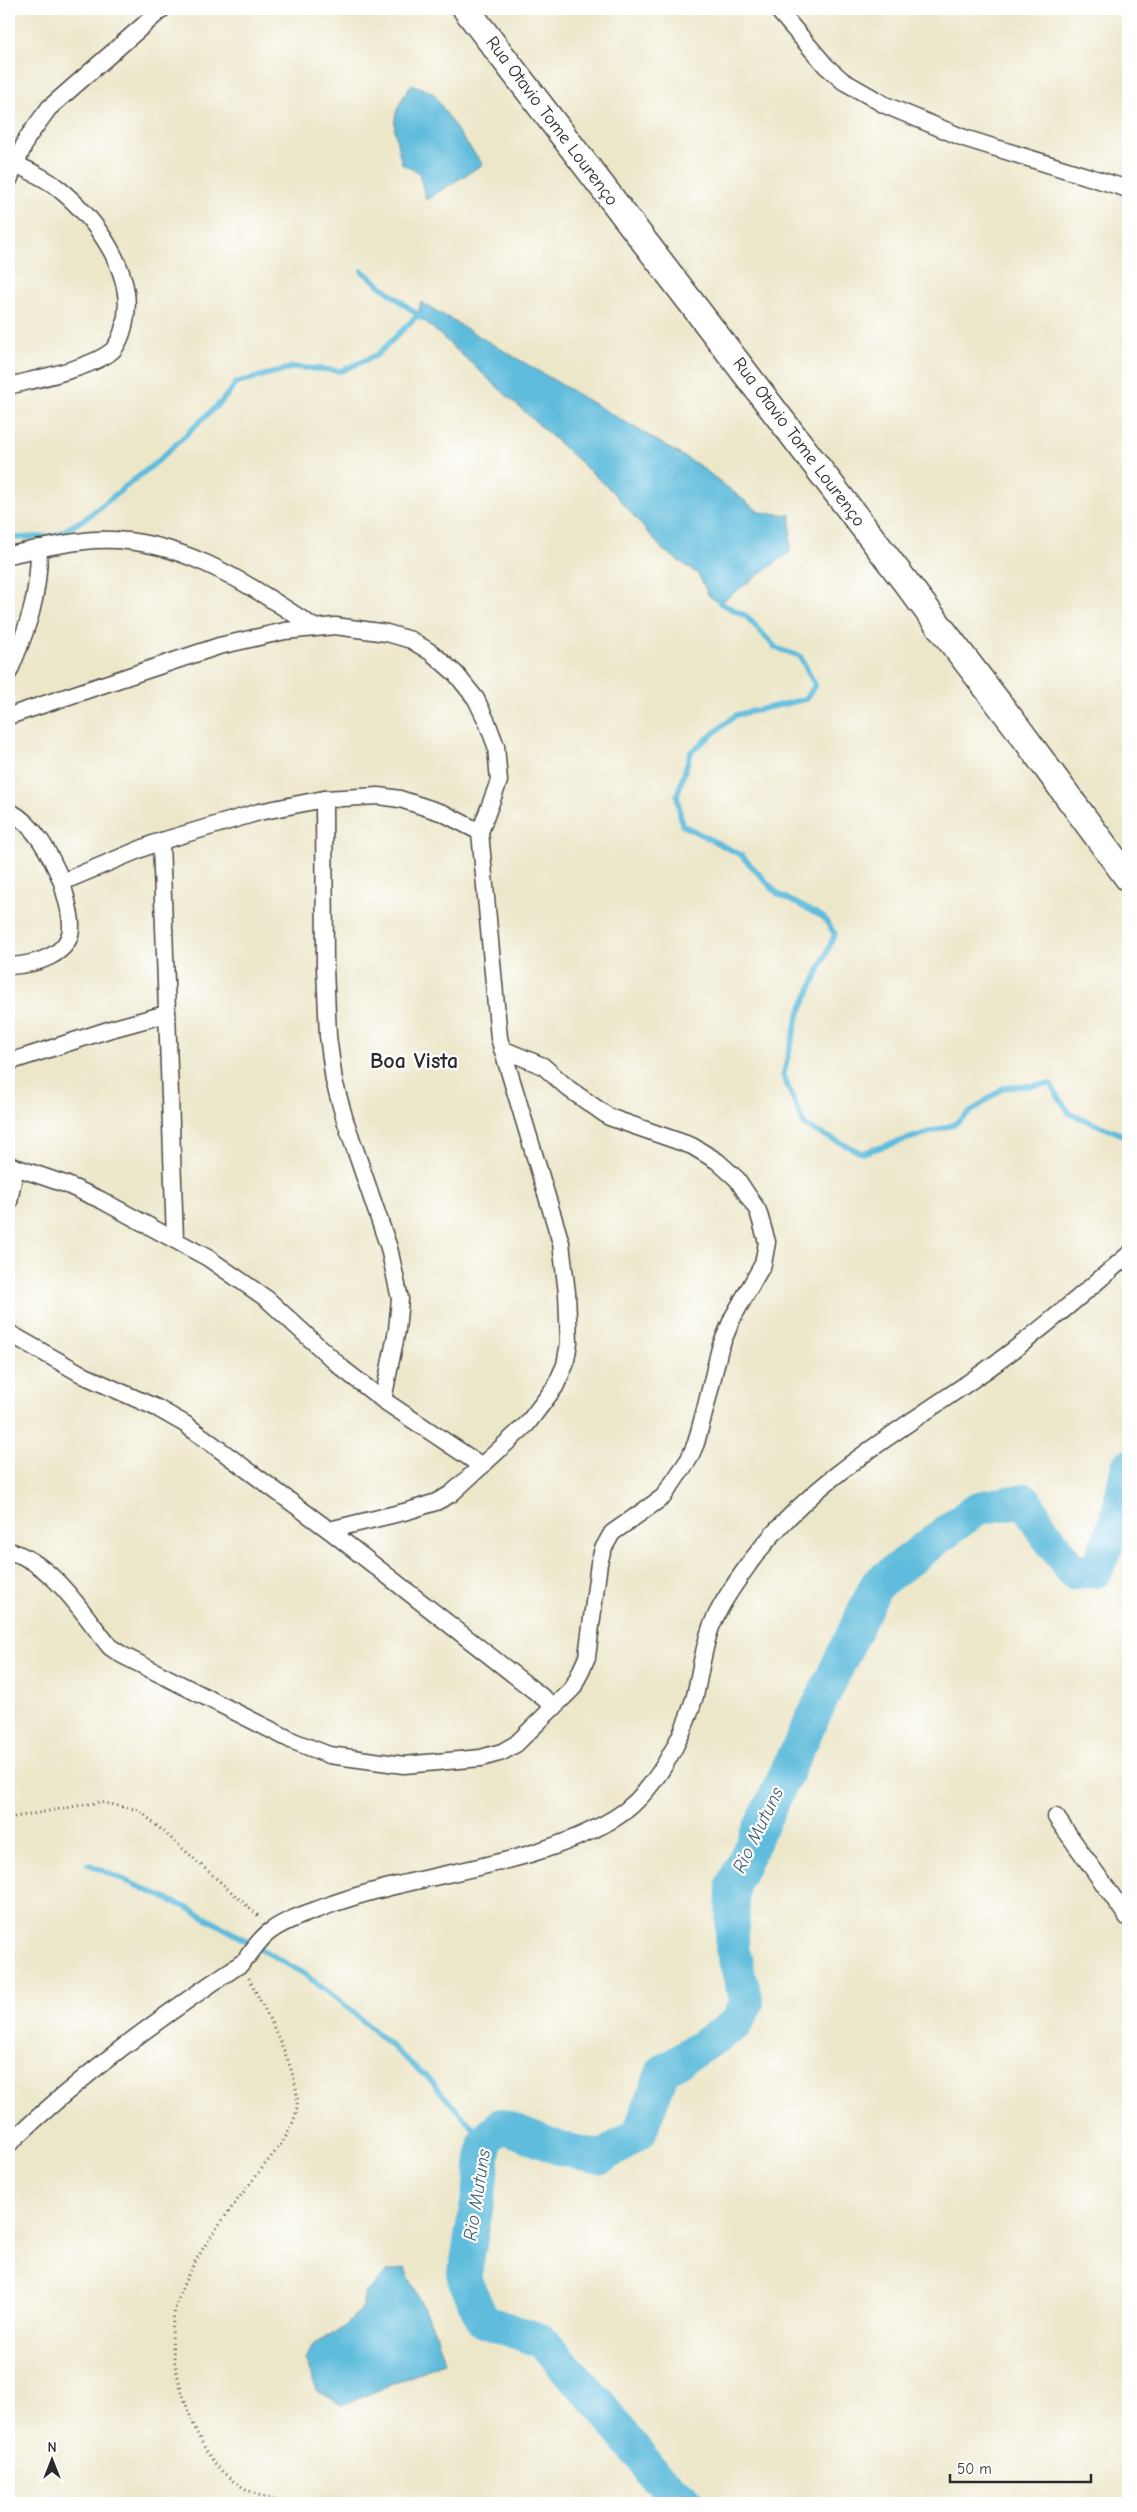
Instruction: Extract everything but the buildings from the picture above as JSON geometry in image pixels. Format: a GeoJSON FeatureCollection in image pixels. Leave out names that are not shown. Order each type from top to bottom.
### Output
{"type":"FeatureCollection","features":[{"type":"Feature","properties":{"kind":"main road","name":"Rua Otavio Tome Lourenço"},"geometry":{"type":"LineString","coordinates":[[466,9],[1016,726],[1128,878]]}},
{"type":"Feature","properties":{"kind":"street"},"geometry":{"type":"LineString","coordinates":[[9,180],[27,138],[49,108],[162,9]]}},
{"type":"Feature","properties":{"kind":"street"},"geometry":{"type":"LineString","coordinates":[[777,9],[826,66],[843,81],[885,105],[964,138],[1128,189]]}},
{"type":"Feature","properties":{"kind":"street"},"geometry":{"type":"LineString","coordinates":[[9,386],[64,372],[112,350],[123,330],[127,314],[127,301],[121,274],[109,246],[92,222],[57,187],[16,164]]}},
{"type":"Feature","properties":{"kind":"street"},"geometry":{"type":"LineString","coordinates":[[9,556],[39,548],[96,540],[147,544],[178,552],[247,583],[314,626]]}},
{"type":"Feature","properties":{"kind":"street"},"geometry":{"type":"LineString","coordinates":[[9,672],[34,605],[39,579],[39,548]]}},
{"type":"Feature","properties":{"kind":"street"},"geometry":{"type":"LineString","coordinates":[[9,716],[220,646],[314,626],[356,627],[411,640],[432,653],[456,674],[476,699],[496,746],[499,780],[480,832],[499,1038],[561,1243],[569,1342],[564,1365],[555,1387],[527,1424],[451,1494],[436,1502],[329,1530]]}},
{"type":"Feature","properties":{"kind":"street"},"geometry":{"type":"LineString","coordinates":[[62,882],[161,841],[259,812],[324,799],[379,796],[400,799],[443,813],[480,832]]}},
{"type":"Feature","properties":{"kind":"street"},"geometry":{"type":"LineString","coordinates":[[324,799],[325,968],[328,1036],[334,1081],[345,1120],[389,1248],[400,1299],[397,1330],[383,1400]]}},
{"type":"Feature","properties":{"kind":"street"},"geometry":{"type":"LineString","coordinates":[[9,811],[26,823],[38,837],[62,882],[71,924],[67,942],[57,954],[38,961],[9,966]]}},
{"type":"Feature","properties":{"kind":"street"},"geometry":{"type":"LineString","coordinates":[[161,841],[166,935],[166,1014],[175,1239]]}},
{"type":"Feature","properties":{"kind":"street"},"geometry":{"type":"LineString","coordinates":[[9,1062],[49,1048],[166,1014]]}},
{"type":"Feature","properties":{"kind":"street"},"geometry":{"type":"LineString","coordinates":[[9,1552],[31,1560],[47,1574],[110,1646],[122,1655],[293,1741],[329,1755],[404,1765],[481,1758],[502,1752],[516,1744],[555,1707],[573,1688],[587,1657],[599,1564],[607,1542],[612,1533],[625,1522],[663,1497],[688,1459],[696,1443],[720,1348],[732,1317],[763,1264],[767,1242],[758,1211],[736,1179],[717,1161],[692,1146],[609,1117],[568,1089],[543,1066],[502,1049]]}},
{"type":"Feature","properties":{"kind":"street"},"geometry":{"type":"LineString","coordinates":[[9,1202],[12,1167],[65,1184],[175,1239],[243,1281],[267,1299],[343,1369],[383,1400],[482,1466]]}},
{"type":"Feature","properties":{"kind":"street"},"geometry":{"type":"LineString","coordinates":[[9,2144],[93,2069],[158,2019],[245,1959],[267,1933],[360,1894],[511,1858],[577,1838],[617,1816],[636,1802],[655,1780],[680,1734],[694,1701],[711,1628],[720,1609],[751,1561],[782,1523],[808,1497],[844,1467],[978,1376],[1068,1306],[1128,1255]]}},
{"type":"Feature","properties":{"kind":"street"},"geometry":{"type":"LineString","coordinates":[[9,1333],[85,1376],[157,1408],[185,1424],[329,1530],[555,1707]]}},
{"type":"Feature","properties":{"kind":"street"},"geometry":{"type":"LineString","coordinates":[[1056,1817],[1128,1918]]}},
{"type":"Feature","properties":{"kind":"path"},"geometry":{"type":"LineString","coordinates":[[9,1818],[100,1802],[139,1810],[267,1933]]}},
{"type":"Feature","properties":{"kind":"path"},"geometry":{"type":"LineString","coordinates":[[245,1959],[294,2077],[297,2108],[285,2138],[188,2272],[178,2298],[173,2320],[174,2347],[186,2406],[202,2445],[222,2473],[243,2489],[285,2503]]}},
{"type":"Feature","properties":{"kind":"path"},"geometry":{"type":"LineString","coordinates":[[326,2503],[386,2500],[449,2503]]}},
{"type":"Feature","properties":{"kind":"water"},"geometry":{"type":"Polygon","coordinates":[[[412,84],[433,93],[460,135],[483,164],[426,200],[419,173],[402,164],[396,140],[396,114],[399,105],[412,84]]]}},
{"type":"Feature","properties":{"kind":"water"},"geometry":{"type":"Polygon","coordinates":[[[421,302],[700,466],[759,512],[791,515],[790,552],[720,603],[709,596],[698,574],[663,550],[613,492],[418,315],[421,302]]]}},
{"type":"Feature","properties":{"kind":"water"},"geometry":{"type":"Polygon","coordinates":[[[404,2268],[437,2336],[445,2362],[343,2405],[318,2392],[305,2360],[314,2344],[343,2328],[360,2311],[366,2292],[387,2272],[404,2268]]]}},
{"type":"Feature","properties":{"kind":"waterway"},"geometry":{"type":"LineString","coordinates":[[362,271],[423,319]]}},
{"type":"Feature","properties":{"kind":"waterway"},"geometry":{"type":"LineString","coordinates":[[15,538],[55,536],[86,518],[158,461],[222,401],[236,383],[294,367],[341,371],[377,355],[418,315]]}},
{"type":"Feature","properties":{"kind":"waterway"},"geometry":{"type":"LineString","coordinates":[[717,596],[720,603],[746,616],[776,648],[800,656],[815,685],[806,699],[736,715],[691,752],[677,795],[682,825],[741,855],[778,894],[823,917],[835,934],[798,1017],[783,1076],[805,1126],[862,1153],[953,1125],[1003,1088],[1050,1084],[1070,1114],[1128,1137]]}},
{"type":"Feature","properties":{"kind":"waterway","name":"Rio Mutuns"},"geometry":{"type":"LineString","coordinates":[[689,2503],[655,2476],[602,2407],[542,2341],[483,2321],[464,2278],[480,2186],[485,2141],[501,2125],[561,2149],[602,2157],[639,2133],[663,2071],[736,2024],[747,2003],[732,1948],[733,1884],[877,1584],[978,1508],[1025,1500],[1042,1529],[1073,1572],[1096,1571],[1117,1518],[1128,1466]]}},
{"type":"Feature","properties":{"kind":"waterway"},"geometry":{"type":"LineString","coordinates":[[88,1864],[194,1911],[303,1973],[340,2001],[431,2081],[485,2141]]}},
{"type":"Feature","properties":{"kind":"district","name":"Boa Vista"},"geometry":{"type":"Point","coordinates":[414,1061]}}]}
